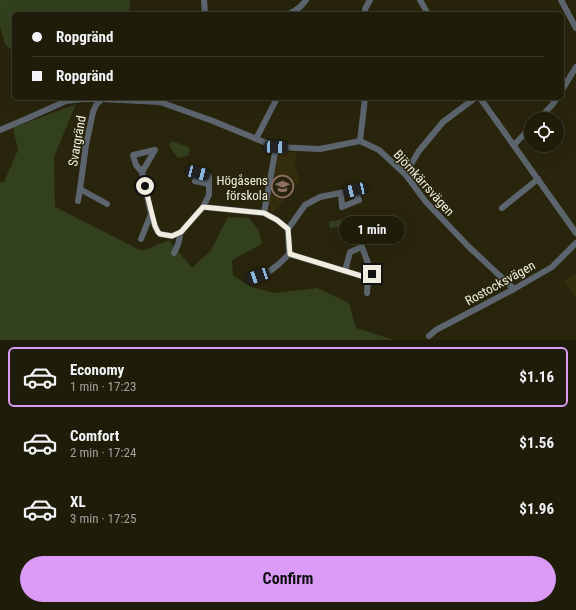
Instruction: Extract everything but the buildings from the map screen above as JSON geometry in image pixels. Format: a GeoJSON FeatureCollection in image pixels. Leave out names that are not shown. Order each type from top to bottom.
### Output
{"type":"FeatureCollection","features":[{"type":"Feature","properties":{"kind":"street"},"geometry":{"type":"LineString","coordinates":[[204,0],[205,12]]}},
{"type":"Feature","properties":{"kind":"street"},"geometry":{"type":"LineString","coordinates":[[292,12],[300,7],[306,0]]}},
{"type":"Feature","properties":{"kind":"street"},"geometry":{"type":"LineString","coordinates":[[365,12],[370,0]]}},
{"type":"Feature","properties":{"kind":"street"},"geometry":{"type":"LineString","coordinates":[[420,0],[427,12]]}},
{"type":"Feature","properties":{"kind":"street"},"geometry":{"type":"LineString","coordinates":[[561,0],[576,28]]}},
{"type":"Feature","properties":{"kind":"street"},"geometry":{"type":"LineString","coordinates":[[564,87],[576,67]]}},
{"type":"Feature","properties":{"kind":"street"},"geometry":{"type":"LineString","coordinates":[[0,130],[66,101],[74,100]]}},
{"type":"Feature","properties":{"kind":"street","name":"Svargränd"},"geometry":{"type":"LineString","coordinates":[[78,201],[86,145],[92,118],[96,105],[101,100]]}},
{"type":"Feature","properties":{"kind":"street"},"geometry":{"type":"LineString","coordinates":[[161,100],[276,147],[320,149],[360,141],[365,100]]}},
{"type":"Feature","properties":{"kind":"street"},"geometry":{"type":"LineString","coordinates":[[256,139],[276,100]]}},
{"type":"Feature","properties":{"kind":"street"},"geometry":{"type":"LineString","coordinates":[[405,174],[419,151],[443,122],[472,100]]}},
{"type":"Feature","properties":{"kind":"street"},"geometry":{"type":"LineString","coordinates":[[481,100],[576,232]]}},
{"type":"Feature","properties":{"kind":"street"},"geometry":{"type":"LineString","coordinates":[[546,112],[556,100]]}},
{"type":"Feature","properties":{"kind":"street"},"geometry":{"type":"LineString","coordinates":[[514,145],[524,134]]}},
{"type":"Feature","properties":{"kind":"street","name":"Björnkärrsvägen"},"geometry":{"type":"LineString","coordinates":[[360,141],[379,150],[405,174],[426,202],[469,247],[514,289]]}},
{"type":"Feature","properties":{"kind":"street"},"geometry":{"type":"LineString","coordinates":[[264,213],[276,147]]}},
{"type":"Feature","properties":{"kind":"street"},"geometry":{"type":"LineString","coordinates":[[142,172],[151,214],[155,226],[160,234],[172,236],[180,233],[203,207],[209,195],[209,184]]}},
{"type":"Feature","properties":{"kind":"street"},"geometry":{"type":"LineString","coordinates":[[502,208],[538,179]]}},
{"type":"Feature","properties":{"kind":"street"},"geometry":{"type":"LineString","coordinates":[[80,189],[107,204]]}},
{"type":"Feature","properties":{"kind":"street"},"geometry":{"type":"LineString","coordinates":[[290,254],[288,229],[305,206],[320,197],[341,193]]}},
{"type":"Feature","properties":{"kind":"street"},"geometry":{"type":"LineString","coordinates":[[203,207],[264,213],[277,220],[288,229]]}},
{"type":"Feature","properties":{"kind":"street"},"geometry":{"type":"LineString","coordinates":[[141,239],[151,214]]}},
{"type":"Feature","properties":{"kind":"street"},"geometry":{"type":"LineString","coordinates":[[174,253],[180,240],[180,233]]}},
{"type":"Feature","properties":{"kind":"street","name":"Rostocksvägen"},"geometry":{"type":"LineString","coordinates":[[429,336],[436,330],[552,267],[576,243]]}},
{"type":"Feature","properties":{"kind":"street"},"geometry":{"type":"LineString","coordinates":[[345,271],[350,252],[362,247],[372,274],[368,278],[367,293]]}},
{"type":"Feature","properties":{"kind":"street"},"geometry":{"type":"LineString","coordinates":[[290,254],[368,278]]}},
{"type":"Feature","properties":{"kind":"street"},"geometry":{"type":"LineString","coordinates":[[250,279],[266,274],[290,254]]}},
{"type":"Feature","properties":{"kind":"shaded area","name":"Högåsens förskola"},"geometry":{"type":"Polygon","coordinates":[[[282,152],[296,152],[295,167],[300,181],[273,213],[267,208],[278,154],[282,152]]]}},
{"type":"Feature","properties":{"kind":"shaded area"},"geometry":{"type":"Polygon","coordinates":[[[576,273],[576,299],[564,281],[576,273]]]}},
{"type":"Feature","properties":{"kind":"green space"},"geometry":{"type":"Polygon","coordinates":[[[0,0],[130,0],[129,12],[12,12],[12,51],[5,44],[0,26],[0,0]]]}},
{"type":"Feature","properties":{"kind":"green space"},"geometry":{"type":"Polygon","coordinates":[[[76,104],[54,157],[55,207],[142,251],[169,240],[192,268],[211,250],[228,217],[249,218],[259,231],[262,244],[232,260],[233,275],[249,286],[274,293],[317,288],[349,303],[356,328],[395,340],[0,340],[0,182],[4,182],[18,150],[13,128],[76,104]]]}},
{"type":"Feature","properties":{"kind":"green space"},"geometry":{"type":"Polygon","coordinates":[[[172,141],[190,148],[188,156],[178,158],[170,147],[172,141]]]}},
{"type":"Feature","properties":{"kind":"green space"},"geometry":{"type":"Polygon","coordinates":[[[342,219],[342,223],[339,227],[330,228],[329,222],[342,219]]]}},
{"type":"Feature","properties":{"kind":"place","name":"Högåsens förskola"},"geometry":{"type":"Point","coordinates":[283,187]}},
{"type":"Feature","properties":{"kind":"route"},"geometry":{"type":"LineString","coordinates":[[145,186],[151,214],[155,226],[160,234],[172,236],[181,232],[203,207],[264,213],[277,220],[288,229],[290,254],[368,278],[372,274]]}}]}
